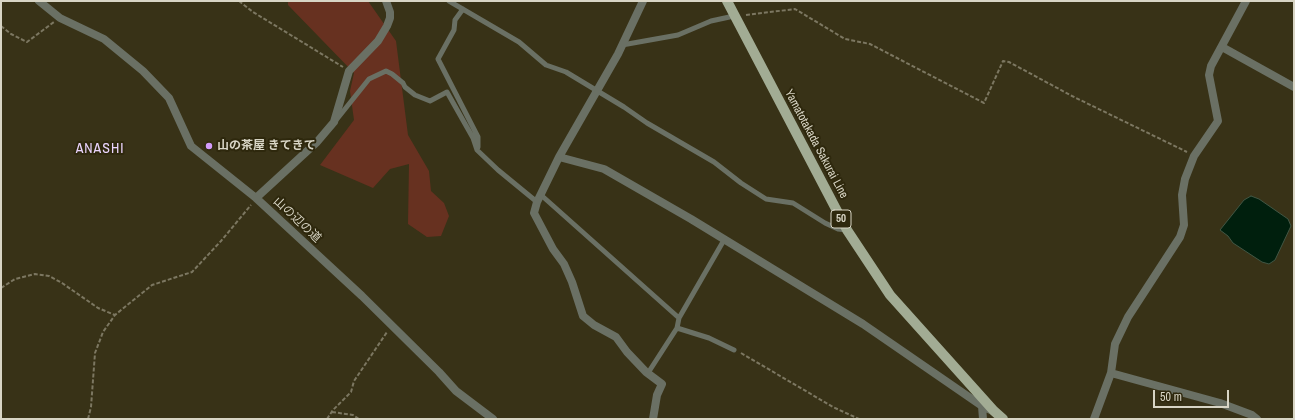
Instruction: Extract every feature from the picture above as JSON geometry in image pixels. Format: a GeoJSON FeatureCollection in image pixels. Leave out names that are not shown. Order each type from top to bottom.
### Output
{"type":"FeatureCollection","features":[{"type":"Feature","properties":{"kind":"main road","name":"Yamatotakada Sakurai Line"},"geometry":{"type":"LineString","coordinates":[[727,1],[846,230],[890,295],[994,411],[1003,419]]}},
{"type":"Feature","properties":{"kind":"street"},"geometry":{"type":"LineString","coordinates":[[39,1],[60,18],[104,38],[143,71],[169,98],[191,146],[256,198]]}},
{"type":"Feature","properties":{"kind":"street","name":"山の辺の道"},"geometry":{"type":"LineString","coordinates":[[386,1],[390,12],[390,18],[387,26],[378,42],[349,71],[334,122],[317,142],[256,198],[392,326],[439,372],[456,391],[493,419]]}},
{"type":"Feature","properties":{"kind":"street"},"geometry":{"type":"LineString","coordinates":[[643,1],[622,45],[558,157],[539,198],[534,213],[553,249],[564,264],[572,282],[583,316],[594,325],[616,337],[627,352],[648,374],[662,384],[657,395],[653,419]]}},
{"type":"Feature","properties":{"kind":"street"},"geometry":{"type":"LineString","coordinates":[[1094,419],[1111,373],[1115,344],[1128,317],[1180,237],[1184,225],[1182,196],[1185,179],[1194,156],[1218,121],[1209,75],[1211,66],[1246,1]]}},
{"type":"Feature","properties":{"kind":"street"},"geometry":{"type":"LineString","coordinates":[[1222,47],[1294,87]]}},
{"type":"Feature","properties":{"kind":"street"},"geometry":{"type":"LineString","coordinates":[[558,157],[604,169],[863,324],[982,406],[994,411]]}},
{"type":"Feature","properties":{"kind":"street"},"geometry":{"type":"LineString","coordinates":[[1111,373],[1220,403],[1257,419]]}},
{"type":"Feature","properties":{"kind":"street"},"geometry":{"type":"LineString","coordinates":[[982,406],[983,419]]}},
{"type":"Feature","properties":{"kind":"lane"},"geometry":{"type":"LineString","coordinates":[[449,1],[519,42],[546,65],[566,72],[597,90],[647,123],[714,162],[741,183],[766,199],[793,203],[825,223],[838,229],[846,230]]}},
{"type":"Feature","properties":{"kind":"lane"},"geometry":{"type":"LineString","coordinates":[[463,9],[455,20],[454,30],[438,59],[478,137],[477,150]]}},
{"type":"Feature","properties":{"kind":"lane"},"geometry":{"type":"LineString","coordinates":[[622,45],[678,35],[711,21],[734,16]]}},
{"type":"Feature","properties":{"kind":"lane"},"geometry":{"type":"LineString","coordinates":[[334,122],[369,79],[386,71],[403,82],[405,87],[415,94],[430,101],[447,92],[473,138],[477,150],[498,170],[539,198],[679,318]]}},
{"type":"Feature","properties":{"kind":"lane"},"geometry":{"type":"LineString","coordinates":[[648,374],[677,328],[679,318],[724,240]]}},
{"type":"Feature","properties":{"kind":"lane"},"geometry":{"type":"LineString","coordinates":[[677,328],[710,338],[734,350]]}},
{"type":"Feature","properties":{"kind":"path"},"geometry":{"type":"LineString","coordinates":[[239,1],[253,12],[349,71]]}},
{"type":"Feature","properties":{"kind":"path"},"geometry":{"type":"LineString","coordinates":[[734,16],[795,9],[845,39],[870,44],[984,103],[1003,61],[1009,62],[1072,96],[1194,156]]}},
{"type":"Feature","properties":{"kind":"path"},"geometry":{"type":"LineString","coordinates":[[1,26],[11,34],[27,42],[60,18]]}},
{"type":"Feature","properties":{"kind":"path"},"geometry":{"type":"LineString","coordinates":[[88,419],[91,407],[95,353],[103,332],[115,315],[152,285],[192,272],[221,241],[256,198]]}},
{"type":"Feature","properties":{"kind":"path"},"geometry":{"type":"LineString","coordinates":[[1,288],[15,279],[35,274],[50,276],[98,308],[115,315]]}},
{"type":"Feature","properties":{"kind":"path"},"geometry":{"type":"LineString","coordinates":[[327,419],[331,412],[351,392],[354,381],[392,326]]}},
{"type":"Feature","properties":{"kind":"path"},"geometry":{"type":"LineString","coordinates":[[734,350],[833,407],[859,419]]}},
{"type":"Feature","properties":{"kind":"path"},"geometry":{"type":"LineString","coordinates":[[331,412],[353,415],[359,419]]}},
{"type":"Feature","properties":{"kind":"shaded area"},"geometry":{"type":"Polygon","coordinates":[[[288,1],[368,1],[396,41],[408,135],[429,171],[431,191],[444,203],[449,216],[441,236],[427,237],[408,224],[409,164],[390,169],[373,188],[320,165],[354,120],[350,91],[354,73],[288,5],[288,1]]]}},
{"type":"Feature","properties":{"kind":"shaded area"},"geometry":{"type":"Polygon","coordinates":[[[1251,196],[1259,199],[1288,219],[1291,226],[1275,260],[1269,264],[1262,262],[1233,243],[1228,236],[1220,230],[1244,200],[1251,196]]]}},
{"type":"Feature","properties":{"kind":"place","name":"山の茶屋 きてきて"},"geometry":{"type":"Point","coordinates":[209,146]}},
{"type":"Feature","properties":{"kind":"district","name":"ANASHI"},"geometry":{"type":"Point","coordinates":[100,149]}}]}
